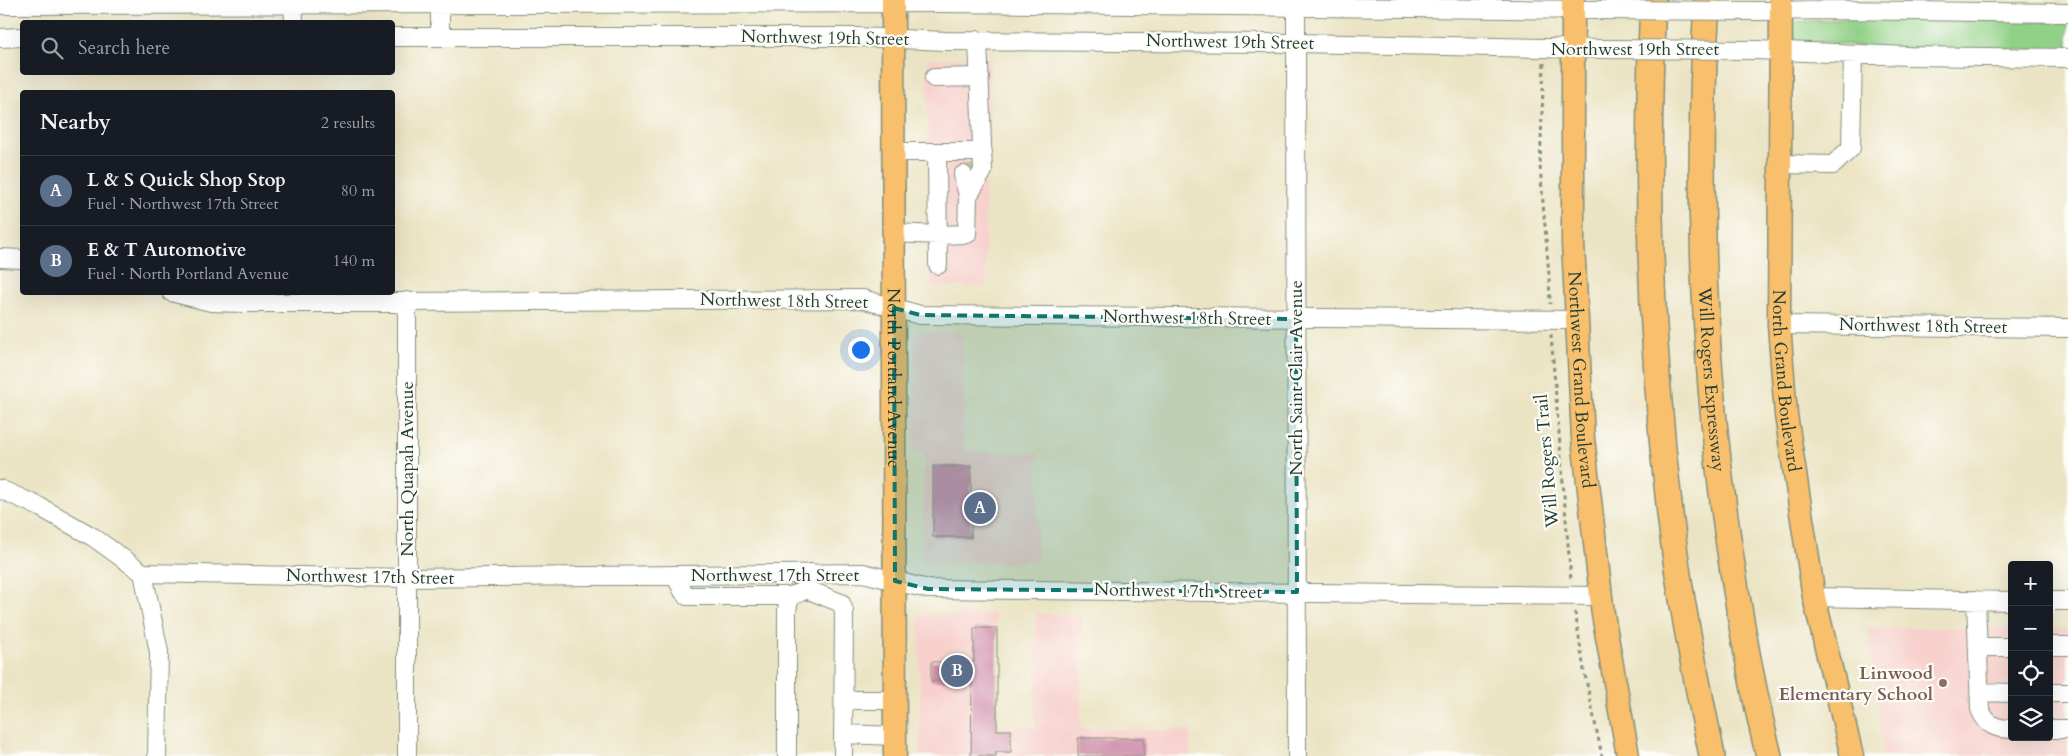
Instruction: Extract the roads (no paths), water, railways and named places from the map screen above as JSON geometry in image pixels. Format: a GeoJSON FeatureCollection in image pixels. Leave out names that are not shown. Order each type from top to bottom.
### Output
{"type":"FeatureCollection","features":[{"type":"Feature","properties":{"kind":"highway"},"geometry":{"type":"LineString","coordinates":[[1653,0],[1650,65],[1649,181],[1654,353],[1672,532],[1689,643],[1712,756]]}},
{"type":"Feature","properties":{"kind":"highway","name":"Will Rogers Expressway"},"geometry":{"type":"LineString","coordinates":[[1707,0],[1703,71],[1702,255],[1708,353],[1716,439],[1729,542],[1757,708],[1769,756]]}},
{"type":"Feature","properties":{"kind":"main road","name":"North Portland Avenue"},"geometry":{"type":"LineString","coordinates":[[894,2],[895,746]]}},
{"type":"Feature","properties":{"kind":"main road","name":"Northwest Grand Boulevard"},"geometry":{"type":"LineString","coordinates":[[1573,5],[1572,243],[1583,438],[1601,596],[1628,756]]}},
{"type":"Feature","properties":{"kind":"main road","name":"North Grand Boulevard"},"geometry":{"type":"LineString","coordinates":[[1781,6],[1779,324],[1786,415],[1814,597],[1852,756]]}},
{"type":"Feature","properties":{"kind":"street","name":"Northwest 19th Street"},"geometry":{"type":"LineString","coordinates":[[0,5],[26,2],[157,2],[293,9],[440,2],[894,2],[1573,5],[1599,10],[1758,11],[1781,6],[1836,10],[2068,13]]}},
{"type":"Feature","properties":{"kind":"street"},"geometry":{"type":"LineString","coordinates":[[440,2],[440,37]]}},
{"type":"Feature","properties":{"kind":"street","name":"North Saint Clair Avenue"},"geometry":{"type":"LineString","coordinates":[[1296,4],[1297,756]]}},
{"type":"Feature","properties":{"kind":"street"},"geometry":{"type":"LineString","coordinates":[[0,38],[20,37]]}},
{"type":"Feature","properties":{"kind":"street","name":"Northwest 19th Street"},"geometry":{"type":"LineString","coordinates":[[395,37],[857,37],[1572,49],[1756,50],[1853,54],[2068,58]]}},
{"type":"Feature","properties":{"kind":"street"},"geometry":{"type":"LineString","coordinates":[[894,233],[967,234],[970,162],[980,77],[978,40]]}},
{"type":"Feature","properties":{"kind":"street"},"geometry":{"type":"LineString","coordinates":[[1780,164],[1834,165],[1851,148],[1853,54]]}},
{"type":"Feature","properties":{"kind":"street"},"geometry":{"type":"LineString","coordinates":[[934,78],[980,77]]}},
{"type":"Feature","properties":{"kind":"street"},"geometry":{"type":"LineString","coordinates":[[894,152],[937,153],[970,162],[983,170],[968,196]]}},
{"type":"Feature","properties":{"kind":"street"},"geometry":{"type":"LineString","coordinates":[[937,153],[938,265]]}},
{"type":"Feature","properties":{"kind":"street"},"geometry":{"type":"LineString","coordinates":[[0,258],[20,260]]}},
{"type":"Feature","properties":{"kind":"street","name":"Northwest 18th Street"},"geometry":{"type":"LineString","coordinates":[[183,295],[211,302],[862,299],[920,315],[1577,320]]}},
{"type":"Feature","properties":{"kind":"street","name":"North Quapah Avenue"},"geometry":{"type":"LineString","coordinates":[[407,301],[407,756]]}},
{"type":"Feature","properties":{"kind":"street","name":"Northwest 18th Street"},"geometry":{"type":"LineString","coordinates":[[1779,324],[2068,328]]}},
{"type":"Feature","properties":{"kind":"street"},"geometry":{"type":"LineString","coordinates":[[0,490],[40,506],[93,537],[143,573],[159,652],[158,756]]}},
{"type":"Feature","properties":{"kind":"street","name":"Northwest 17th Street"},"geometry":{"type":"LineString","coordinates":[[143,573],[407,578],[675,575],[802,586],[863,573],[928,588],[1601,596]]}},
{"type":"Feature","properties":{"kind":"street"},"geometry":{"type":"LineString","coordinates":[[675,575],[684,593],[691,596],[802,586],[841,603],[844,612],[843,756]]}},
{"type":"Feature","properties":{"kind":"street"},"geometry":{"type":"LineString","coordinates":[[787,756],[787,610],[802,586]]}},
{"type":"Feature","properties":{"kind":"street"},"geometry":{"type":"LineString","coordinates":[[1814,597],[2008,601]]}},
{"type":"Feature","properties":{"kind":"street"},"geometry":{"type":"LineString","coordinates":[[1976,600],[1980,709],[1982,716],[1989,724],[1998,729],[2008,729]]}},
{"type":"Feature","properties":{"kind":"street"},"geometry":{"type":"LineString","coordinates":[[2053,601],[2068,601]]}},
{"type":"Feature","properties":{"kind":"street"},"geometry":{"type":"LineString","coordinates":[[2053,646],[2068,646]]}},
{"type":"Feature","properties":{"kind":"street"},"geometry":{"type":"LineString","coordinates":[[1978,647],[2008,647]]}},
{"type":"Feature","properties":{"kind":"street"},"geometry":{"type":"LineString","coordinates":[[1979,692],[2008,693]]}},
{"type":"Feature","properties":{"kind":"street"},"geometry":{"type":"LineString","coordinates":[[2053,693],[2068,693]]}},
{"type":"Feature","properties":{"kind":"street"},"geometry":{"type":"LineString","coordinates":[[844,700],[895,700]]}},
{"type":"Feature","properties":{"kind":"street"},"geometry":{"type":"LineString","coordinates":[[2053,729],[2068,729]]}},
{"type":"Feature","properties":{"kind":"street"},"geometry":{"type":"LineString","coordinates":[[843,734],[895,746]]}},
{"type":"Feature","properties":{"kind":"tunnel"},"geometry":{"type":"LineString","coordinates":[[974,164],[974,175]]}},
{"type":"Feature","properties":{"kind":"place","name":"L & S Quick Shop Stop"},"geometry":{"type":"Point","coordinates":[980,508]}},
{"type":"Feature","properties":{"kind":"place","name":"E & T Automotive"},"geometry":{"type":"Point","coordinates":[957,671]}},
{"type":"Feature","properties":{"kind":"place","name":"Linwood Elementary School"},"geometry":{"type":"Point","coordinates":[1943,683]}}]}
